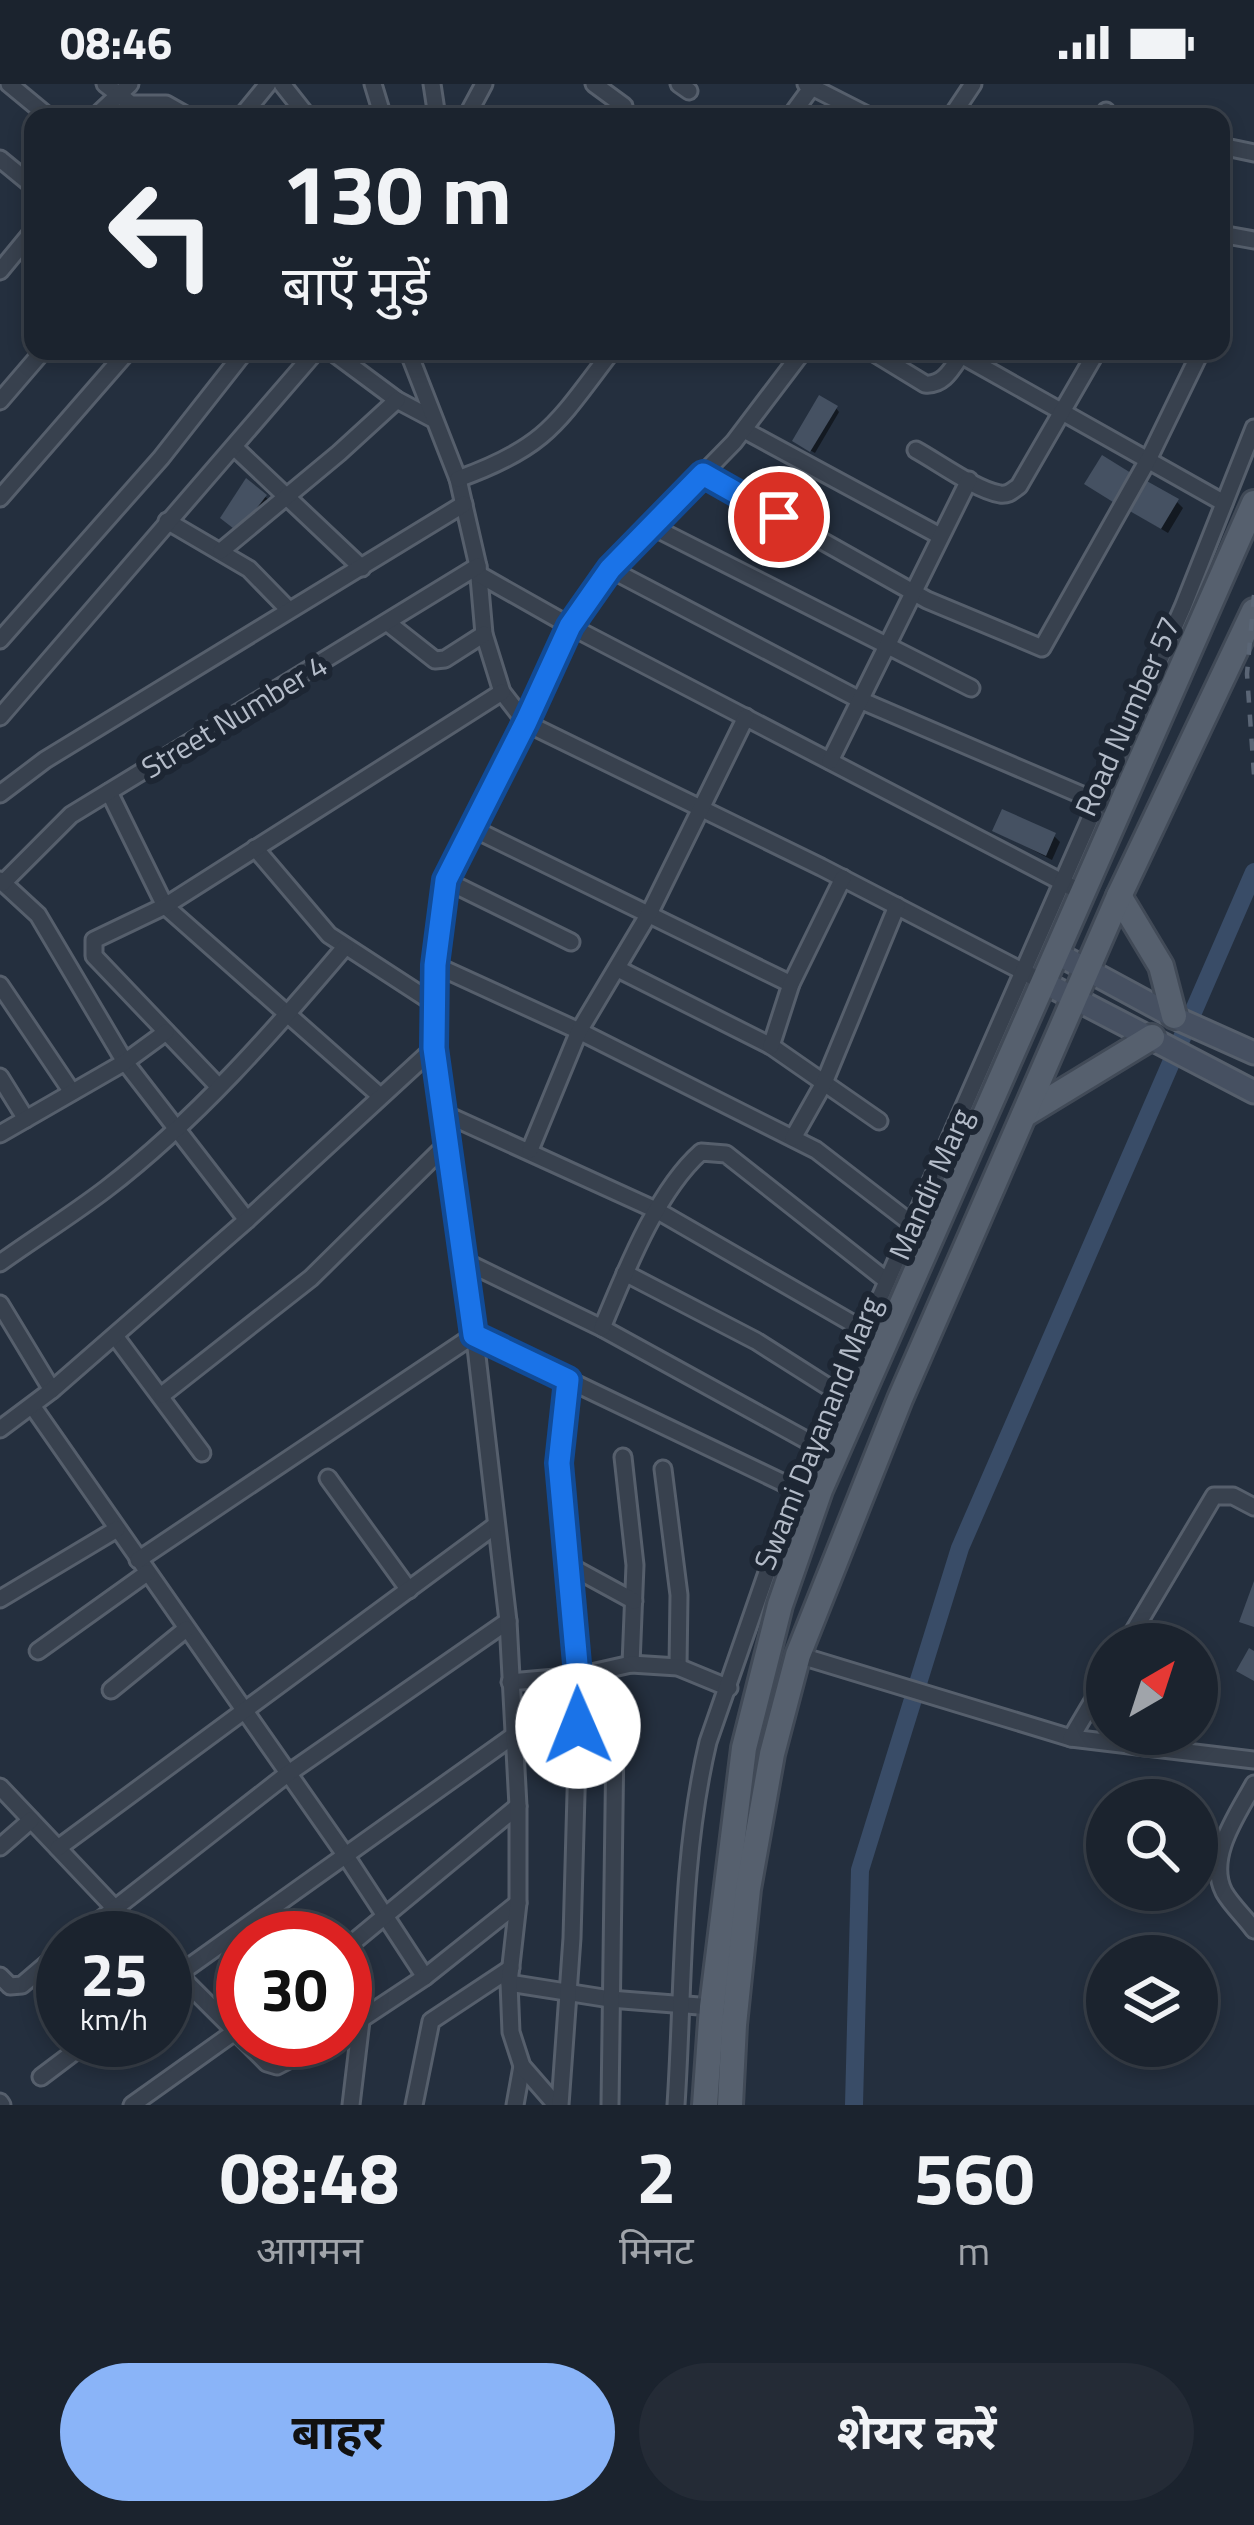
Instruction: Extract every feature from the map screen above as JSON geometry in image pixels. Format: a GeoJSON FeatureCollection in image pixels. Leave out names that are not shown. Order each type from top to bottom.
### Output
{"type":"FeatureCollection","features":[{"type":"Feature","properties":{"kind":"main road","name":"Road Number 57"},"geometry":{"type":"LineString","coordinates":[[1056,953],[1072,888],[1107,806],[1254,503]]}},
{"type":"Feature","properties":{"kind":"main road"},"geometry":{"type":"LineString","coordinates":[[730,2105],[748,1889],[772,1754],[797,1655],[900,1399],[1087,969],[1254,611]]}},
{"type":"Feature","properties":{"kind":"main road"},"geometry":{"type":"LineString","coordinates":[[1119,896],[1161,966],[1176,1018]]}},
{"type":"Feature","properties":{"kind":"main road"},"geometry":{"type":"LineString","coordinates":[[1056,953],[1176,1018],[1254,1053]]}},
{"type":"Feature","properties":{"kind":"main road","name":"Swami Dayanand Marg"},"geometry":{"type":"LineString","coordinates":[[705,2105],[712,2007],[744,1748],[780,1605],[820,1490],[1033,976],[1056,953]]}},
{"type":"Feature","properties":{"kind":"main road"},"geometry":{"type":"LineString","coordinates":[[1033,976],[1254,1092]]}},
{"type":"Feature","properties":{"kind":"main road"},"geometry":{"type":"LineString","coordinates":[[1024,1115],[1152,1037]]}},
{"type":"Feature","properties":{"kind":"street"},"geometry":{"type":"LineString","coordinates":[[9,84],[38,108]]}},
{"type":"Feature","properties":{"kind":"street"},"geometry":{"type":"LineString","coordinates":[[248,108],[268,84]]}},
{"type":"Feature","properties":{"kind":"street"},"geometry":{"type":"LineString","coordinates":[[282,84],[301,108]]}},
{"type":"Feature","properties":{"kind":"street"},"geometry":{"type":"LineString","coordinates":[[594,84],[624,106]]}},
{"type":"Feature","properties":{"kind":"street"},"geometry":{"type":"LineString","coordinates":[[811,85],[843,92]]}},
{"type":"Feature","properties":{"kind":"street"},"geometry":{"type":"LineString","coordinates":[[118,88],[138,106],[177,108]]}},
{"type":"Feature","properties":{"kind":"street"},"geometry":{"type":"LineString","coordinates":[[0,159],[24,178]]}},
{"type":"Feature","properties":{"kind":"street"},"geometry":{"type":"LineString","coordinates":[[0,272],[24,242]]}},
{"type":"Feature","properties":{"kind":"street"},"geometry":{"type":"LineString","coordinates":[[0,401],[36,360]]}},
{"type":"Feature","properties":{"kind":"street"},"geometry":{"type":"LineString","coordinates":[[0,498],[120,360]]}},
{"type":"Feature","properties":{"kind":"street"},"geometry":{"type":"LineString","coordinates":[[0,640],[160,458],[238,360]]}},
{"type":"Feature","properties":{"kind":"street"},"geometry":{"type":"LineString","coordinates":[[0,717],[308,360]]}},
{"type":"Feature","properties":{"kind":"street"},"geometry":{"type":"LineString","coordinates":[[344,360],[397,400],[431,418]]}},
{"type":"Feature","properties":{"kind":"street"},"geometry":{"type":"LineString","coordinates":[[354,360],[356,369]]}},
{"type":"Feature","properties":{"kind":"street"},"geometry":{"type":"LineString","coordinates":[[412,360],[458,479],[478,570],[484,634],[502,692],[526,722],[1033,976]]}},
{"type":"Feature","properties":{"kind":"street"},"geometry":{"type":"LineString","coordinates":[[458,479],[506,462],[534,445],[555,427],[605,360]]}},
{"type":"Feature","properties":{"kind":"street"},"geometry":{"type":"LineString","coordinates":[[558,2105],[522,2066],[511,2032],[518,1806],[508,1621],[466,1262],[434,1048],[435,965],[446,880],[570,626],[610,569],[744,430],[796,360]]}},
{"type":"Feature","properties":{"kind":"street"},"geometry":{"type":"LineString","coordinates":[[886,360],[925,384],[935,385],[957,360]]}},
{"type":"Feature","properties":{"kind":"street"},"geometry":{"type":"LineString","coordinates":[[974,360],[1224,503]]}},
{"type":"Feature","properties":{"kind":"street"},"geometry":{"type":"LineString","coordinates":[[916,450],[1002,494],[1019,486],[1091,360]]}},
{"type":"Feature","properties":{"kind":"street"},"geometry":{"type":"LineString","coordinates":[[703,474],[912,591],[1042,648],[1148,460],[1197,360]]}},
{"type":"Feature","properties":{"kind":"street"},"geometry":{"type":"LineString","coordinates":[[220,551],[397,400]]}},
{"type":"Feature","properties":{"kind":"street"},"geometry":{"type":"LineString","coordinates":[[610,569],[860,700],[1107,806],[1254,428]]}},
{"type":"Feature","properties":{"kind":"street"},"geometry":{"type":"LineString","coordinates":[[744,430],[940,536]]}},
{"type":"Feature","properties":{"kind":"street"},"geometry":{"type":"LineString","coordinates":[[234,447],[362,568]]}},
{"type":"Feature","properties":{"kind":"street"},"geometry":{"type":"LineString","coordinates":[[830,761],[969,480]]}},
{"type":"Feature","properties":{"kind":"street"},"geometry":{"type":"LineString","coordinates":[[0,794],[45,760],[464,504]]}},
{"type":"Feature","properties":{"kind":"street"},"geometry":{"type":"LineString","coordinates":[[167,521],[249,568],[290,610]]}},
{"type":"Feature","properties":{"kind":"street"},"geometry":{"type":"LineString","coordinates":[[649,525],[971,688]]}},
{"type":"Feature","properties":{"kind":"street"},"geometry":{"type":"LineString","coordinates":[[478,570],[570,626],[1072,888]]}},
{"type":"Feature","properties":{"kind":"street","name":"Street Number 4"},"geometry":{"type":"LineString","coordinates":[[2,881],[48,834],[110,792],[478,570]]}},
{"type":"Feature","properties":{"kind":"street"},"geometry":{"type":"LineString","coordinates":[[388,623],[435,660],[484,634]]}},
{"type":"Feature","properties":{"kind":"street"},"geometry":{"type":"LineString","coordinates":[[218,1085],[94,956],[97,937],[164,906],[502,692]]}},
{"type":"Feature","properties":{"kind":"street"},"geometry":{"type":"LineString","coordinates":[[530,1150],[579,1031],[650,912],[746,717]]}},
{"type":"Feature","properties":{"kind":"street"},"geometry":{"type":"LineString","coordinates":[[110,792],[164,906],[379,1095]]}},
{"type":"Feature","properties":{"kind":"street"},"geometry":{"type":"LineString","coordinates":[[472,828],[791,984]]}},
{"type":"Feature","properties":{"kind":"street"},"geometry":{"type":"LineString","coordinates":[[255,848],[316,921],[345,947],[435,1004]]}},
{"type":"Feature","properties":{"kind":"street"},"geometry":{"type":"LineString","coordinates":[[770,1046],[791,984],[843,878]]}},
{"type":"Feature","properties":{"kind":"street"},"geometry":{"type":"LineString","coordinates":[[446,880],[572,942]]}},
{"type":"Feature","properties":{"kind":"street"},"geometry":{"type":"LineString","coordinates":[[2,881],[38,914],[125,1062],[247,1220]]}},
{"type":"Feature","properties":{"kind":"street","name":"Mandir Marg"},"geometry":{"type":"LineString","coordinates":[[676,2105],[691,1857],[708,1742],[796,1489],[912,1224],[1072,888]]}},
{"type":"Feature","properties":{"kind":"street"},"geometry":{"type":"LineString","coordinates":[[793,1138],[824,1083],[897,906]]}},
{"type":"Feature","properties":{"kind":"street"},"geometry":{"type":"LineString","coordinates":[[0,1263],[108,1187],[175,1127],[286,1016],[345,947]]}},
{"type":"Feature","properties":{"kind":"street"},"geometry":{"type":"LineString","coordinates":[[435,965],[793,1138],[846,1170],[912,1224]]}},
{"type":"Feature","properties":{"kind":"street"},"geometry":{"type":"LineString","coordinates":[[618,969],[770,1046],[879,1121]]}},
{"type":"Feature","properties":{"kind":"street"},"geometry":{"type":"LineString","coordinates":[[3,995],[72,1092]]}},
{"type":"Feature","properties":{"kind":"street"},"geometry":{"type":"LineString","coordinates":[[0,1134],[125,1062],[166,1032]]}},
{"type":"Feature","properties":{"kind":"street"},"geometry":{"type":"LineString","coordinates":[[1,1427],[115,1336],[434,1048]]}},
{"type":"Feature","properties":{"kind":"street"},"geometry":{"type":"LineString","coordinates":[[0,1077],[26,1119]]}},
{"type":"Feature","properties":{"kind":"street"},"geometry":{"type":"LineString","coordinates":[[443,1113],[658,1211],[864,1330]]}},
{"type":"Feature","properties":{"kind":"street"},"geometry":{"type":"LineString","coordinates":[[162,1395],[311,1278],[448,1143]]}},
{"type":"Feature","properties":{"kind":"street"},"geometry":{"type":"LineString","coordinates":[[602,1328],[658,1211],[701,1152],[726,1154],[887,1281]]}},
{"type":"Feature","properties":{"kind":"street"},"geometry":{"type":"LineString","coordinates":[[466,1262],[602,1328],[815,1445]]}},
{"type":"Feature","properties":{"kind":"street"},"geometry":{"type":"LineString","coordinates":[[625,1274],[756,1340],[838,1393]]}},
{"type":"Feature","properties":{"kind":"street"},"geometry":{"type":"LineString","coordinates":[[0,1304],[52,1390]]}},
{"type":"Feature","properties":{"kind":"street"},"geometry":{"type":"LineString","coordinates":[[474,1335],[796,1489]]}},
{"type":"Feature","properties":{"kind":"street"},"geometry":{"type":"LineString","coordinates":[[38,1651],[143,1566],[474,1335]]}},
{"type":"Feature","properties":{"kind":"street"},"geometry":{"type":"LineString","coordinates":[[115,1336],[202,1453]]}},
{"type":"Feature","properties":{"kind":"street"},"geometry":{"type":"LineString","coordinates":[[558,2105],[569,1992],[578,1676],[559,1463],[568,1380]]}},
{"type":"Feature","properties":{"kind":"street"},"geometry":{"type":"LineString","coordinates":[[33,1406],[425,1977]]}},
{"type":"Feature","properties":{"kind":"street"},"geometry":{"type":"LineString","coordinates":[[622,1457],[635,1564],[632,1664]]}},
{"type":"Feature","properties":{"kind":"street"},"geometry":{"type":"LineString","coordinates":[[663,1469],[679,1595],[678,1667]]}},
{"type":"Feature","properties":{"kind":"street"},"geometry":{"type":"LineString","coordinates":[[328,1478],[409,1590]]}},
{"type":"Feature","properties":{"kind":"street"},"geometry":{"type":"LineString","coordinates":[[1138,1623],[1214,1496],[1233,1496],[1254,1508]]}},
{"type":"Feature","properties":{"kind":"street"},"geometry":{"type":"LineString","coordinates":[[58,1848],[496,1525]]}},
{"type":"Feature","properties":{"kind":"street"},"geometry":{"type":"LineString","coordinates":[[0,1599],[117,1529]]}},
{"type":"Feature","properties":{"kind":"street"},"geometry":{"type":"LineString","coordinates":[[568,1564],[634,1600]]}},
{"type":"Feature","properties":{"kind":"street"},"geometry":{"type":"LineString","coordinates":[[109,1911],[286,1774],[508,1621]]}},
{"type":"Feature","properties":{"kind":"street"},"geometry":{"type":"LineString","coordinates":[[111,1690],[186,1629]]}},
{"type":"Feature","properties":{"kind":"street"},"geometry":{"type":"LineString","coordinates":[[797,1655],[1071,1738],[1254,1760]]}},
{"type":"Feature","properties":{"kind":"street"},"geometry":{"type":"LineString","coordinates":[[510,1682],[578,1676],[632,1664],[678,1667],[729,1688]]}},
{"type":"Feature","properties":{"kind":"street"},"geometry":{"type":"LineString","coordinates":[[1071,1738],[1086,1713]]}},
{"type":"Feature","properties":{"kind":"street"},"geometry":{"type":"LineString","coordinates":[[192,1964],[513,1736]]}},
{"type":"Feature","properties":{"kind":"street"},"geometry":{"type":"LineString","coordinates":[[610,2105],[615,1738]]}},
{"type":"Feature","properties":{"kind":"street"},"geometry":{"type":"LineString","coordinates":[[1254,1784],[1230,1828],[1219,1868],[1227,1897],[1254,1930]]}},
{"type":"Feature","properties":{"kind":"street"},"geometry":{"type":"LineString","coordinates":[[0,1787],[118,1911]]}},
{"type":"Feature","properties":{"kind":"street"},"geometry":{"type":"LineString","coordinates":[[372,1926],[518,1806]]}},
{"type":"Feature","properties":{"kind":"street"},"geometry":{"type":"LineString","coordinates":[[0,1847],[31,1820]]}},
{"type":"Feature","properties":{"kind":"street"},"geometry":{"type":"LineString","coordinates":[[372,2013],[518,1903]]}},
{"type":"Feature","properties":{"kind":"street"},"geometry":{"type":"LineString","coordinates":[[0,1976],[10,1986],[22,1985],[36,1973]]}},
{"type":"Feature","properties":{"kind":"street"},"geometry":{"type":"LineString","coordinates":[[414,2105],[430,2021],[510,1976],[610,1999],[712,2007]]}},
{"type":"Feature","properties":{"kind":"street"},"geometry":{"type":"LineString","coordinates":[[192,1995],[216,2013]]}},
{"type":"Feature","properties":{"kind":"street"},"geometry":{"type":"LineString","coordinates":[[136,2104],[216,2046]]}},
{"type":"Feature","properties":{"kind":"street"},"geometry":{"type":"LineString","coordinates":[[515,2105],[522,2066]]}},
{"type":"Feature","properties":{"kind":"street"},"geometry":{"type":"LineString","coordinates":[[41,2077],[54,2067]]}},
{"type":"Feature","properties":{"kind":"street"},"geometry":{"type":"LineString","coordinates":[[351,2105],[356,2067]]}},
{"type":"Feature","properties":{"kind":"building"},"geometry":{"type":"Polygon","coordinates":[[[819,395],[838,406],[810,452],[792,441],[819,395]]]}},
{"type":"Feature","properties":{"kind":"building"},"geometry":{"type":"Polygon","coordinates":[[[1102,455],[1131,473],[1113,502],[1084,484],[1102,455]]]}},
{"type":"Feature","properties":{"kind":"building"},"geometry":{"type":"Polygon","coordinates":[[[246,478],[267,495],[238,532],[220,518],[246,478]]]}},
{"type":"Feature","properties":{"kind":"building"},"geometry":{"type":"Polygon","coordinates":[[[1145,480],[1179,499],[1161,529],[1128,510],[1145,480]]]}},
{"type":"Feature","properties":{"kind":"building"},"geometry":{"type":"Polygon","coordinates":[[[1002,809],[1056,833],[1046,856],[992,831],[1002,809]]]}},
{"type":"Feature","properties":{"kind":"building"},"geometry":{"type":"Polygon","coordinates":[[[1254,1581],[1254,1627],[1239,1622],[1254,1581]]]}},
{"type":"Feature","properties":{"kind":"building"},"geometry":{"type":"Polygon","coordinates":[[[1249,1648],[1254,1651],[1254,1681],[1236,1671],[1249,1648]]]}},
{"type":"Feature","properties":{"kind":"waterway"},"geometry":{"type":"LineString","coordinates":[[854,2105],[860,1870],[960,1548],[1254,872]]}},
{"type":"Feature","properties":{"kind":"railway"},"geometry":{"type":"LineString","coordinates":[[1254,595],[1247,674],[1254,775]]}},
{"type":"Feature","properties":{"kind":"route"},"geometry":{"type":"LineString","coordinates":[[578,1726],[579,1686],[559,1463],[568,1380],[474,1335],[434,1048],[441,910],[446,880],[570,626],[610,569],[703,474],[779,517]]}}]}
